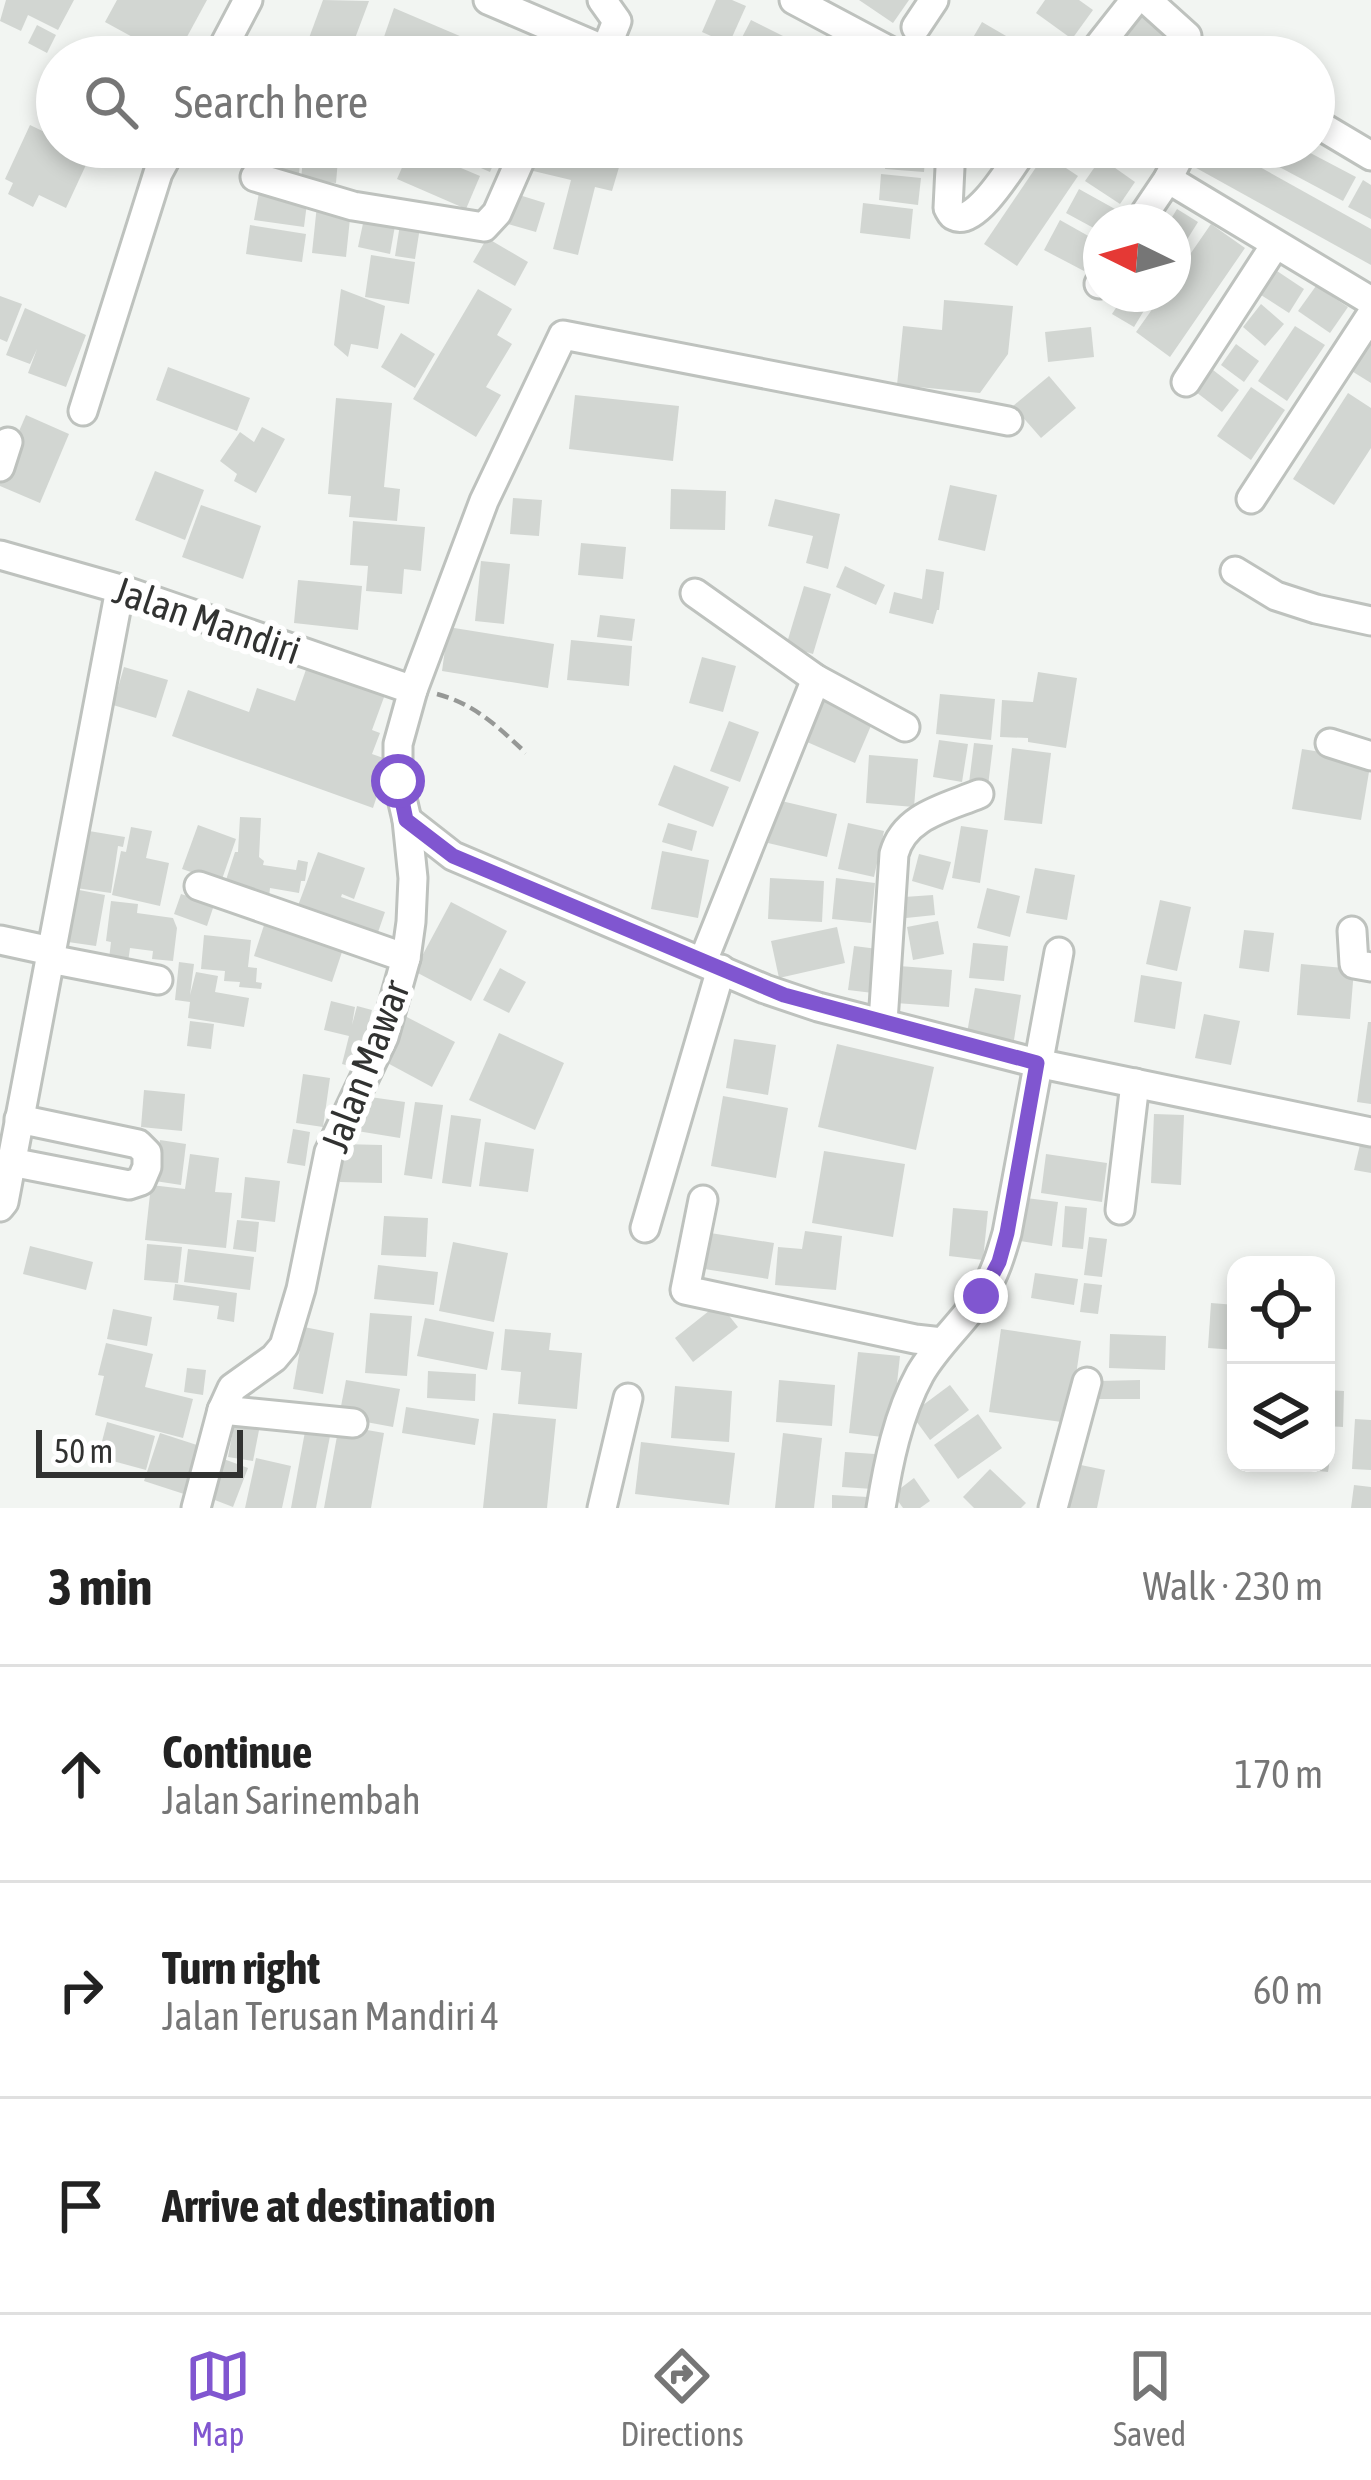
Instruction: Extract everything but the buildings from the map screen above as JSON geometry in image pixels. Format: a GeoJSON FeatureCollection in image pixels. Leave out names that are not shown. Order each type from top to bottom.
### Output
{"type":"FeatureCollection","features":[{"type":"Feature","properties":{"kind":"street"},"geometry":{"type":"LineString","coordinates":[[229,36],[248,0]]}},
{"type":"Feature","properties":{"kind":"street"},"geometry":{"type":"LineString","coordinates":[[488,0],[542,10],[560,36]]}},
{"type":"Feature","properties":{"kind":"street"},"geometry":{"type":"LineString","coordinates":[[794,0],[862,36]]}},
{"type":"Feature","properties":{"kind":"street"},"geometry":{"type":"LineString","coordinates":[[916,27],[934,0]]}},
{"type":"Feature","properties":{"kind":"street"},"geometry":{"type":"LineString","coordinates":[[1107,36],[1135,0]]}},
{"type":"Feature","properties":{"kind":"street"},"geometry":{"type":"LineString","coordinates":[[1147,0],[1187,36]]}},
{"type":"Feature","properties":{"kind":"street"},"geometry":{"type":"LineString","coordinates":[[1335,135],[1371,156]]}},
{"type":"Feature","properties":{"kind":"street"},"geometry":{"type":"LineString","coordinates":[[83,411],[161,168]]}},
{"type":"Feature","properties":{"kind":"street"},"geometry":{"type":"LineString","coordinates":[[255,177],[353,206],[484,227],[496,213],[516,168]]}},
{"type":"Feature","properties":{"kind":"street"},"geometry":{"type":"LineString","coordinates":[[950,168],[948,208],[961,218],[986,201],[1010,168]]}},
{"type":"Feature","properties":{"kind":"street"},"geometry":{"type":"LineString","coordinates":[[1151,204],[1173,168]]}},
{"type":"Feature","properties":{"kind":"street"},"geometry":{"type":"LineString","coordinates":[[1168,178],[1371,301]]}},
{"type":"Feature","properties":{"kind":"street"},"geometry":{"type":"LineString","coordinates":[[1186,382],[1275,245]]}},
{"type":"Feature","properties":{"kind":"street"},"geometry":{"type":"LineString","coordinates":[[1251,499],[1371,316]]}},
{"type":"Feature","properties":{"kind":"street","name":"Jalan Mawar"},"geometry":{"type":"LineString","coordinates":[[196,1508],[232,1388],[284,1346],[301,1289],[329,1152],[384,1037],[406,958],[413,878],[396,765],[398,745],[413,690],[484,501],[562,335],[1008,421]]}},
{"type":"Feature","properties":{"kind":"street","name":"Jalan Mandiri"},"geometry":{"type":"LineString","coordinates":[[0,555],[120,590],[413,690]]}},
{"type":"Feature","properties":{"kind":"street"},"geometry":{"type":"LineString","coordinates":[[1234,571],[1276,596],[1371,621]]}},
{"type":"Feature","properties":{"kind":"street"},"geometry":{"type":"LineString","coordinates":[[0,1207],[11,1162],[14,1102],[50,955],[120,590]]}},
{"type":"Feature","properties":{"kind":"street"},"geometry":{"type":"LineString","coordinates":[[695,592],[816,680],[904,728]]}},
{"type":"Feature","properties":{"kind":"street"},"geometry":{"type":"LineString","coordinates":[[645,1228],[712,965],[816,680]]}},
{"type":"Feature","properties":{"kind":"street"},"geometry":{"type":"LineString","coordinates":[[1330,743],[1371,756]]}},
{"type":"Feature","properties":{"kind":"street"},"geometry":{"type":"LineString","coordinates":[[883,1022],[898,838],[909,825],[979,794]]}},
{"type":"Feature","properties":{"kind":"street"},"geometry":{"type":"LineString","coordinates":[[406,820],[453,856],[818,1007],[1037,1063],[1371,1132]]}},
{"type":"Feature","properties":{"kind":"street"},"geometry":{"type":"LineString","coordinates":[[199,886],[406,958]]}},
{"type":"Feature","properties":{"kind":"street"},"geometry":{"type":"LineString","coordinates":[[1352,931],[1354,964],[1371,967]]}},
{"type":"Feature","properties":{"kind":"street"},"geometry":{"type":"LineString","coordinates":[[0,940],[158,980]]}},
{"type":"Feature","properties":{"kind":"street"},"geometry":{"type":"LineString","coordinates":[[881,1508],[905,1411],[920,1376],[981,1296],[999,1262],[1059,952]]}},
{"type":"Feature","properties":{"kind":"street"},"geometry":{"type":"LineString","coordinates":[[1120,1210],[1135,1083]]}},
{"type":"Feature","properties":{"kind":"street"},"geometry":{"type":"LineString","coordinates":[[11,1162],[129,1185],[141,1181],[147,1167],[147,1153],[138,1144],[14,1102]]}},
{"type":"Feature","properties":{"kind":"street"},"geometry":{"type":"LineString","coordinates":[[703,1200],[686,1290],[942,1342]]}},
{"type":"Feature","properties":{"kind":"street"},"geometry":{"type":"LineString","coordinates":[[1053,1508],[1088,1382]]}},
{"type":"Feature","properties":{"kind":"street"},"geometry":{"type":"LineString","coordinates":[[602,1508],[628,1398]]}},
{"type":"Feature","properties":{"kind":"street"},"geometry":{"type":"LineString","coordinates":[[222,1410],[353,1423]]}},
{"type":"Feature","properties":{"kind":"path"},"geometry":{"type":"LineString","coordinates":[[413,690],[461,700],[526,753]]}},
{"type":"Feature","properties":{"kind":"route"},"geometry":{"type":"LineString","coordinates":[[398,781],[406,820],[453,856],[784,995],[1037,1063],[1007,1233],[999,1262],[981,1296]]}}]}
